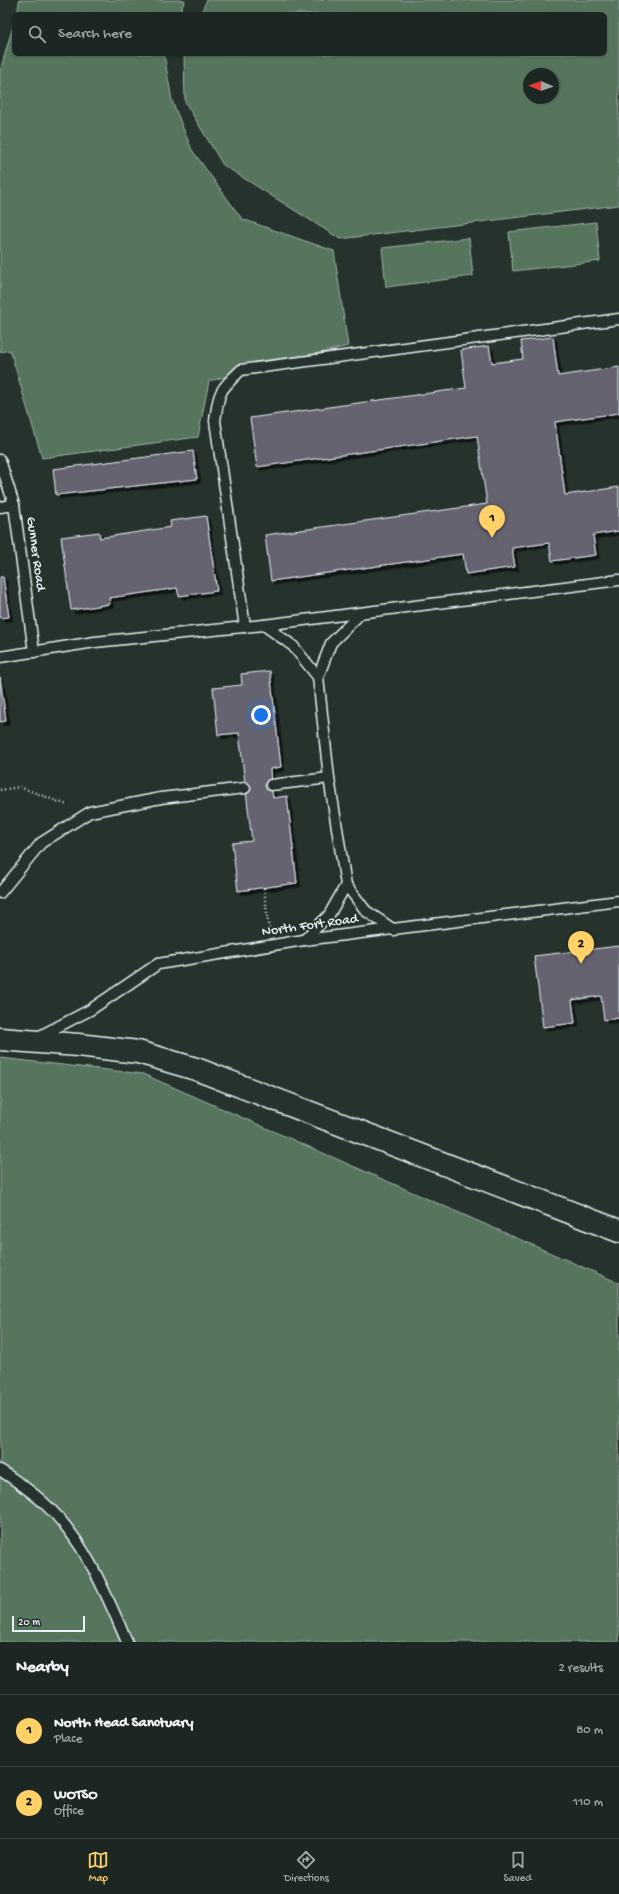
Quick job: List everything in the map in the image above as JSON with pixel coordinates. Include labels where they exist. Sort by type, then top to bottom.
[{"type":"street","points":[[0,1039],[78,1045],[138,1052],[196,1069],[619,1231]]},
{"type":"lane","points":[[245,627],[215,421],[218,396],[224,385],[240,370],[619,319]]},
{"type":"lane","name":"Gunner Road","points":[[0,460],[14,505],[34,652]]},
{"type":"lane","points":[[0,507],[14,505]]},
{"type":"lane","points":[[0,657],[95,642],[264,625],[619,580]]},
{"type":"lane","points":[[361,613],[331,644],[318,677],[328,778],[346,885],[366,911],[394,930]]},
{"type":"lane","points":[[264,625],[293,646],[318,677]]},
{"type":"lane","points":[[271,785],[328,778]]},
{"type":"lane","points":[[0,893],[41,843],[90,812],[161,798],[246,788]]},
{"type":"lane","points":[[304,940],[329,915],[346,885]]},
{"type":"lane","name":"North Fort Road","points":[[27,1042],[90,1010],[158,964],[304,940],[619,901]]},
{"type":"lane","points":[[0,1470],[44,1503],[81,1546],[108,1598],[127,1642]]},
{"type":"path","points":[[0,790],[20,787],[64,805],[90,812]]},
{"type":"path","points":[[264,888],[268,916]]},
{"type":"green space","points":[[19,0],[185,0],[180,12],[17,12]]},
{"type":"green space","points":[[207,0],[619,0],[619,205],[340,239],[223,165],[185,102],[184,56],[607,56],[607,12],[201,12]]},
{"type":"green space","points":[[12,30],[12,56],[164,56],[172,101],[192,150],[242,219],[334,251],[348,346],[209,381],[198,437],[42,458],[10,350],[0,352],[0,71]]},
{"type":"green space","points":[[596,222],[600,261],[513,271],[509,232]]},
{"type":"green space","points":[[469,238],[473,276],[386,287],[382,248]]},
{"type":"green space","points":[[0,1058],[143,1074],[619,1283],[619,1642],[0,1642]]},
{"type":"building","points":[[553,337],[558,376],[619,367],[619,413],[555,422],[565,495],[619,487],[619,531],[593,535],[596,555],[552,561],[549,543],[512,548],[515,567],[466,574],[463,554],[271,581],[265,535],[487,504],[477,436],[257,467],[250,418],[466,388],[461,350],[489,346],[492,363],[523,359],[521,341]]},
{"type":"building","points":[[193,451],[197,479],[56,495],[53,469]]},
{"type":"building","points":[[206,516],[217,591],[179,596],[177,588],[109,598],[110,604],[71,610],[61,537],[99,532],[100,538],[171,527],[170,521]]},
{"type":"building","points":[[0,577],[3,577],[9,617],[0,618]]},
{"type":"building","points":[[270,671],[281,767],[270,769],[271,785],[273,798],[287,796],[297,883],[238,891],[232,843],[252,841],[239,733],[218,735],[213,688],[242,685],[241,674]]},
{"type":"building","points":[[0,677],[6,721],[0,722]]},
{"type":"building","points":[[619,946],[619,1018],[604,1020],[601,996],[572,1000],[575,1023],[543,1027],[534,956]]},
{"type":"place","name":"North Head Sanctuary","points":[[492,538]]},
{"type":"place","name":"WOTSO","points":[[581,964]]}]
